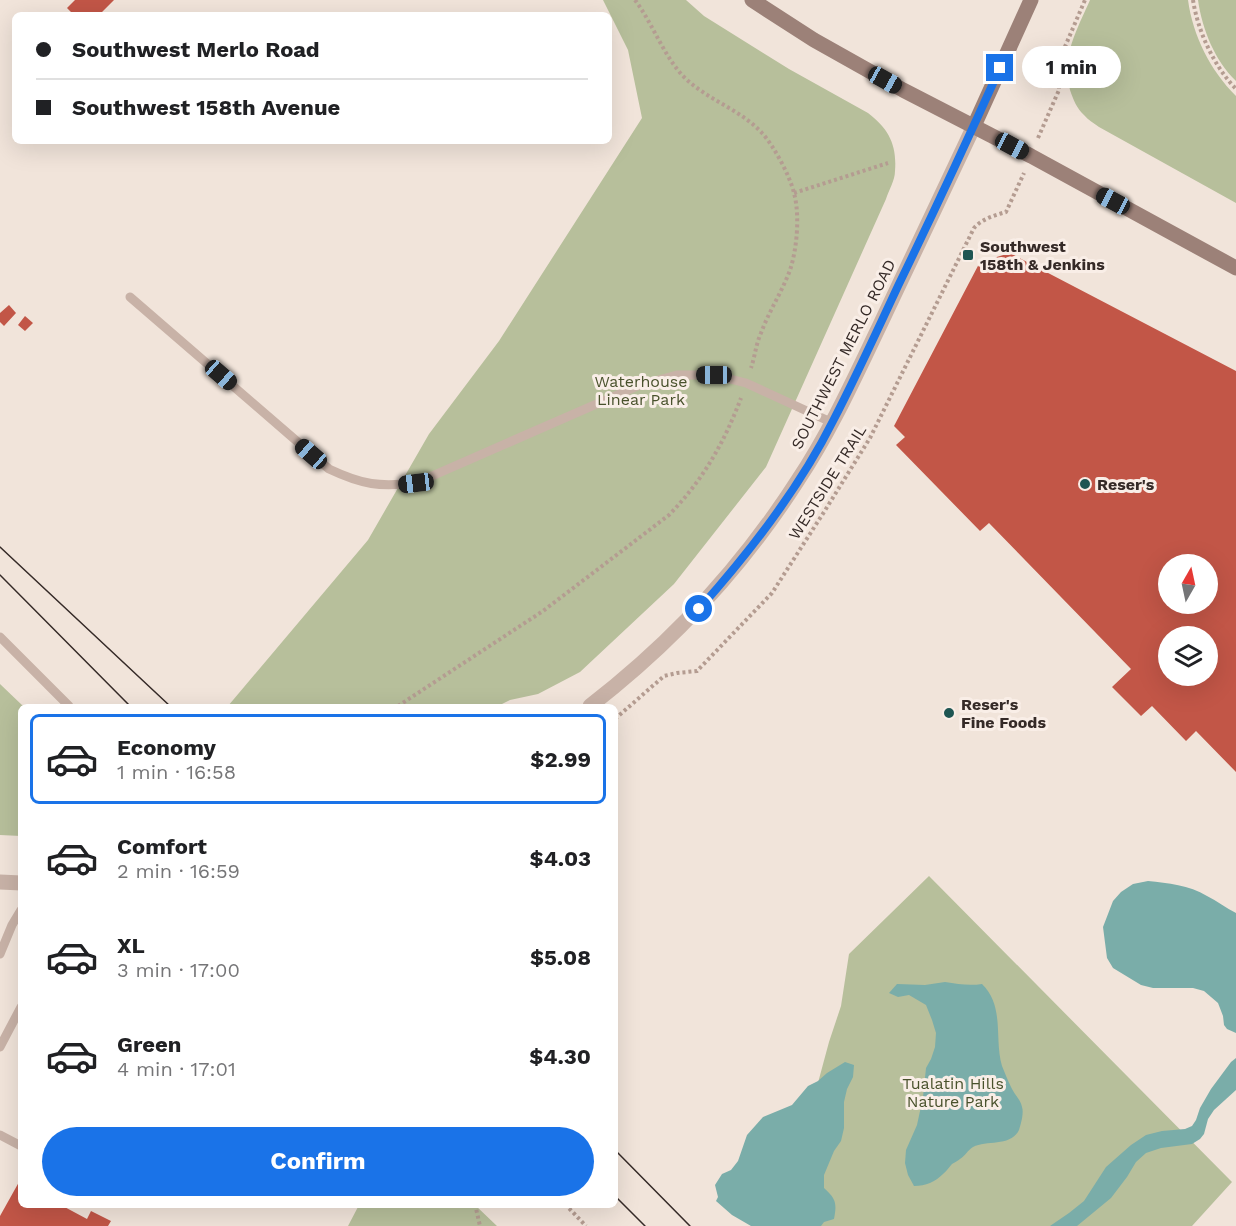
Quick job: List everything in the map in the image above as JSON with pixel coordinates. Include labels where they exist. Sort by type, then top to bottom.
[{"type":"main road","points":[[752,0],[814,40],[903,90],[1236,268]]},
{"type":"main road","points":[[974,126],[1030,0]]},
{"type":"street","name":"SOUTHWEST MERLO ROAD","points":[[593,704],[624,680],[686,622],[723,582],[764,530],[799,480],[833,423],[974,126]]},
{"type":"street","points":[[0,882],[18,883]]},
{"type":"lane","points":[[130,297],[329,470],[349,479],[373,485],[416,483],[640,385],[677,375],[714,375],[746,383],[833,423]]},
{"type":"lane","points":[[0,637],[67,704]]},
{"type":"lane","points":[[0,954],[18,915]]},
{"type":"lane","points":[[0,1047],[18,1013]]},
{"type":"lane","points":[[0,1135],[18,1144]]},
{"type":"path","points":[[1059,90],[1059,70],[1064,49],[1085,0]]},
{"type":"path","points":[[1193,0],[1195,14],[1215,62],[1236,89]]},
{"type":"path","points":[[794,193],[888,163]]},
{"type":"path","name":"WESTSIDE TRAIL","points":[[618,716],[664,676],[697,671],[772,593],[870,438],[974,228],[978,223],[1006,212]]},
{"type":"path","points":[[477,1208],[480,1226]]},
{"type":"path","points":[[569,1208],[586,1226]]},
{"type":"green space","name":"Waterhouse Linear Park","points":[[603,0],[686,0],[704,16],[789,69],[868,113],[881,125],[893,145],[895,171],[892,185],[766,467],[674,584],[580,672],[538,694],[502,704],[230,704],[368,540],[429,434],[499,341],[642,118],[628,50],[612,18],[612,12],[609,12]]},
{"type":"green space","points":[[1090,0],[1188,0],[1194,27],[1204,52],[1218,75],[1236,96],[1236,203],[1099,127],[1079,110],[1070,90],[1069,54]]},
{"type":"green space","points":[[1198,0],[1236,0],[1236,81],[1222,64],[1211,44]]},
{"type":"green space","points":[[0,684],[21,704],[18,704],[18,836],[0,835]]},
{"type":"green space","name":"Tualatin Hills Nature Park","points":[[929,876],[1232,1182],[1192,1226],[798,1226],[812,1105],[841,1006],[849,954]]},
{"type":"green space","points":[[357,1208],[478,1208],[497,1226],[348,1226]]},
{"type":"water","points":[[1148,881],[1193,889],[1236,913],[1236,1033],[1227,1029],[1218,1003],[1204,991],[1193,988],[1153,988],[1141,985],[1113,968],[1107,958],[1103,927],[1113,901],[1133,884]]},
{"type":"water","points":[[945,982],[982,984],[989,993],[996,1012],[1002,1066],[1023,1112],[1019,1130],[1010,1139],[973,1147],[937,1179],[914,1186],[905,1163],[906,1150],[917,1125],[926,1068],[935,1047],[936,1033],[926,1005],[909,995],[898,997],[889,993],[897,984],[925,985]]},
{"type":"water","points":[[1236,1058],[1236,1090],[1214,1110],[1200,1139],[1192,1144],[1161,1148],[1146,1153],[1136,1162],[1111,1198],[1077,1226],[1050,1226],[1084,1201],[1106,1167],[1131,1145],[1146,1135],[1192,1126],[1211,1089]]},
{"type":"water","points":[[845,1062],[854,1065],[853,1077],[844,1102],[844,1128],[841,1141],[824,1175],[824,1188],[835,1202],[834,1219],[824,1222],[821,1226],[751,1226],[732,1215],[716,1201],[718,1197],[715,1185],[722,1174],[731,1170],[738,1161],[747,1135],[763,1117],[792,1105],[808,1086]]},
{"type":"building","points":[[75,0],[114,0],[102,12],[71,12],[67,8]]},
{"type":"building","name":"Reser's","points":[[1010,253],[1236,371],[1236,772],[1196,731],[1186,741],[1152,706],[1141,716],[1112,687],[1131,669],[989,523],[980,531],[896,445],[905,437],[894,426],[980,262]]},
{"type":"building","points":[[9,305],[16,313],[4,326],[0,322],[0,313]]},
{"type":"building","points":[[25,316],[33,323],[25,331],[18,325]]},
{"type":"building","points":[[18,1184],[18,1208],[66,1208],[87,1219],[91,1211],[111,1221],[108,1226],[0,1226],[0,1216]]},
{"type":"tram line","points":[[0,547],[168,704]]},
{"type":"tram line","points":[[0,575],[128,704]]},
{"type":"tram line","points":[[618,1153],[690,1226]]},
{"type":"tram line","points":[[618,1199],[645,1226]]},
{"type":"place","name":"Southwest 158th & Jenkins","points":[[968,255]]},
{"type":"place","name":"Reser's","points":[[1085,484]]},
{"type":"place","name":"Reser's Fine Foods","points":[[949,713]]},
{"type":"route","points":[[699,609],[764,530],[799,480],[833,423],[1000,68]]}]
